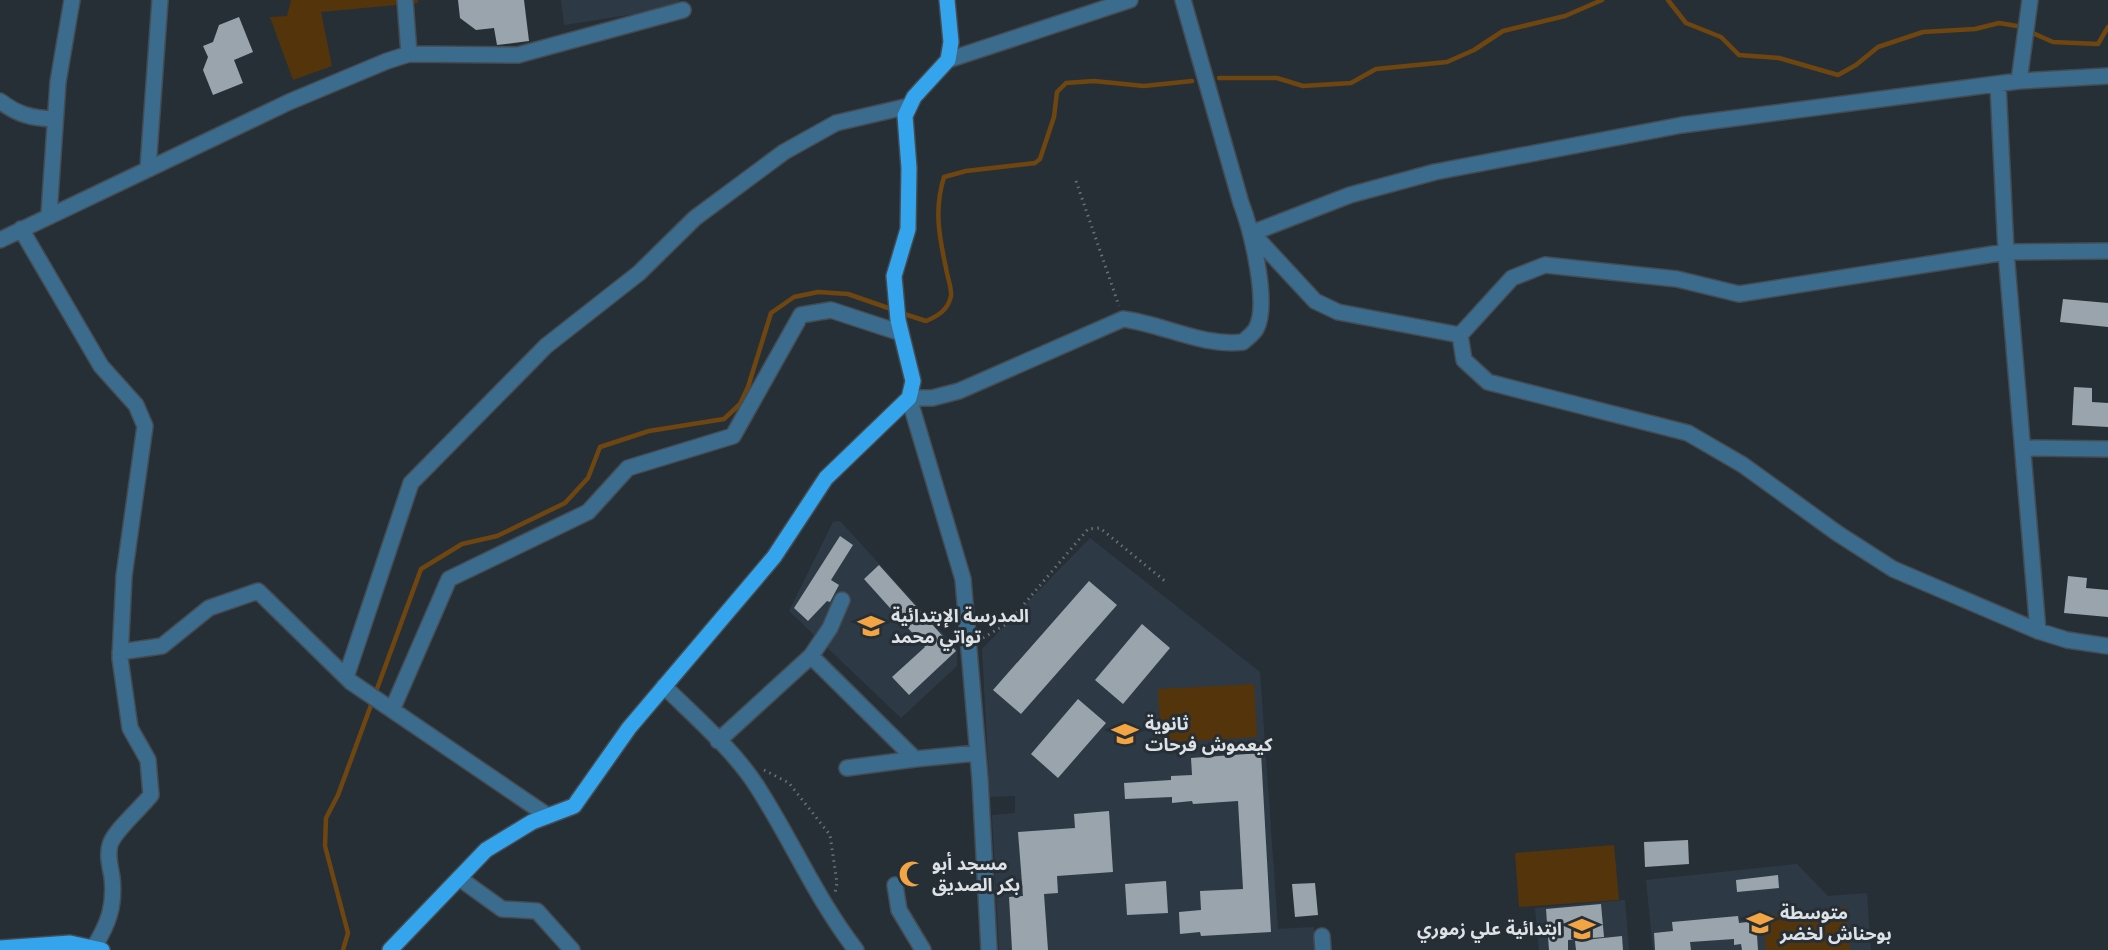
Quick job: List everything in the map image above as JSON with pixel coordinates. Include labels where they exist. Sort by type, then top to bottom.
[{"type":"main road","points":[[390,950],[486,850],[532,822],[574,806],[629,728],[774,557],[826,478],[909,398],[913,381],[899,318],[894,276],[908,229],[909,168],[905,116],[914,96],[948,60],[951,42],[947,0]]},
{"type":"main road","points":[[0,948],[70,943],[98,948]]},
{"type":"street","points":[[50,214],[54,119],[72,0]]},
{"type":"street","points":[[148,168],[160,0]]},
{"type":"street","points":[[405,0],[409,54]]},
{"type":"street","points":[[948,60],[1130,0]]},
{"type":"street","points":[[989,950],[977,753],[963,579],[909,398],[932,398],[959,391],[1123,319],[1146,322],[1223,345],[1243,342],[1256,328],[1261,307],[1252,234],[1183,0]]},
{"type":"street","points":[[2019,81],[2030,0]]},
{"type":"street","points":[[0,240],[50,214],[289,102],[409,54],[518,56],[683,10]]},
{"type":"street","points":[[1252,234],[1350,195],[1435,172],[1682,125],[2019,81],[2108,76]]},
{"type":"street","points":[[1998,84],[2006,252],[2038,631]]},
{"type":"street","points":[[0,101],[13,111],[28,117],[54,119]]},
{"type":"street","points":[[346,678],[411,483],[538,354],[639,273],[695,218],[784,152],[836,123],[909,106]]},
{"type":"street","points":[[21,229],[101,366],[136,405],[145,426],[124,576],[120,652],[125,705],[130,728],[148,760],[151,795],[137,814],[117,831],[110,844],[114,895],[110,920],[98,948]]},
{"type":"street","points":[[1252,234],[1315,301],[1338,312],[1460,335]]},
{"type":"street","points":[[1460,335],[1512,278],[1545,266],[1677,279],[1740,294],[2006,252],[2108,251]]},
{"type":"street","points":[[380,702],[449,579],[588,512],[628,468],[733,436],[801,315],[831,310],[899,318]]},
{"type":"street","points":[[1460,335],[1464,360],[1488,382],[1688,433],[1743,465],[1837,533],[1893,568],[2038,631],[2067,640],[2108,646]]},
{"type":"street","points":[[2023,448],[2108,450]]},
{"type":"street","points":[[120,652],[162,646],[209,608],[258,591],[346,678],[548,816]]},
{"type":"street","points":[[718,741],[811,656],[830,628],[842,600]]},
{"type":"street","points":[[811,656],[915,759]]},
{"type":"street","points":[[664,686],[718,741],[757,786],[824,902],[856,950]]},
{"type":"street","points":[[847,768],[977,753]]},
{"type":"street","points":[[459,878],[502,909],[537,911],[572,950]]},
{"type":"street","points":[[895,885],[899,910],[923,950]]},
{"type":"path","points":[[1076,181],[1123,319]]},
{"type":"path","points":[[969,647],[1008,623],[1088,529],[1100,528],[1166,582]]},
{"type":"path","points":[[742,768],[751,763],[789,783],[830,835],[837,883],[835,894],[824,902]]},
{"type":"shaded area","points":[[291,0],[418,0],[418,3],[321,12],[332,66],[293,80],[270,17],[287,16]]},
{"type":"shaded area","points":[[561,0],[679,0],[680,7],[564,25]]},
{"type":"shaded area","name":"المدرسة الإبتدائية تواتي محمد","points":[[840,521],[957,649],[957,666],[901,718],[789,611],[833,522]]},
{"type":"shaded area","name":"ثانوية كيعموش فرحات","points":[[1090,538],[1260,672],[1278,929],[1314,927],[1315,950],[999,950],[992,815],[1015,813],[1015,796],[990,797],[982,649]]},
{"type":"shaded area","points":[[1254,684],[1257,737],[1161,743],[1158,689]]},
{"type":"shaded area","points":[[1614,845],[1619,900],[1519,907],[1515,853]]},
{"type":"shaded area","name":"متوسطة بوحناش لخضر","points":[[1797,864],[1828,896],[1867,893],[1871,950],[1653,950],[1646,880]]},
{"type":"shaded area","name":"ابتدائية علي زموري","points":[[1625,900],[1629,950],[1539,950],[1535,908]]},
{"type":"shaded area","points":[[1846,907],[1850,950],[1766,950],[1763,916]]},
{"type":"building","points":[[458,0],[524,0],[529,41],[497,45],[494,28],[476,30],[460,18]]},
{"type":"building","points":[[239,17],[253,52],[234,60],[243,83],[213,95],[203,70],[208,57],[203,46],[213,42],[219,25]]},
{"type":"building","points":[[2063,299],[2108,303],[2108,327],[2060,322]]},
{"type":"building","points":[[2074,387],[2092,388],[2092,402],[2108,403],[2108,427],[2072,425]]},
{"type":"building","points":[[840,536],[853,545],[831,580],[839,585],[830,602],[827,601],[808,621],[794,608]]},
{"type":"building","points":[[879,565],[956,651],[909,695],[892,677],[925,647],[864,579]]},
{"type":"building","points":[[2068,576],[2087,578],[2086,588],[2108,590],[2108,617],[2064,613]]},
{"type":"building","points":[[1089,581],[1117,605],[1021,714],[993,690]]},
{"type":"building","points":[[1142,624],[1170,648],[1123,704],[1095,680]]},
{"type":"building","points":[[1078,699],[1106,723],[1058,778],[1031,754]]},
{"type":"building","points":[[1261,753],[1271,932],[1201,936],[1200,932],[1180,934],[1179,912],[1201,910],[1200,891],[1243,889],[1238,801],[1193,804],[1192,801],[1172,803],[1172,797],[1125,799],[1124,783],[1171,780],[1171,776],[1192,775],[1191,758]]},
{"type":"building","points":[[1109,811],[1113,872],[1057,876],[1058,893],[1044,894],[1048,950],[1012,950],[1009,897],[1023,896],[1018,832],[1075,828],[1074,814]]},
{"type":"building","points":[[1688,840],[1689,864],[1645,867],[1644,842]]},
{"type":"building","points":[[1778,875],[1779,888],[1737,892],[1736,880]]},
{"type":"building","points":[[1166,881],[1168,913],[1127,915],[1125,884]]},
{"type":"building","points":[[1315,883],[1318,915],[1295,917],[1292,884]]},
{"type":"building","points":[[1601,904],[1604,937],[1568,940],[1568,950],[1549,950],[1546,909]]},
{"type":"building","points":[[1738,916],[1739,923],[1756,921],[1758,950],[1742,950],[1741,944],[1734,945],[1734,939],[1690,942],[1691,950],[1655,950],[1654,933],[1673,931],[1672,922]]},
{"type":"building","points":[[1622,936],[1623,950],[1576,950],[1575,941]]},
{"type":"waterway","points":[[1219,78],[1277,78],[1303,86],[1351,83],[1376,69],[1447,62],[1474,50],[1503,31],[1565,16],[1602,0]]},
{"type":"waterway","points":[[1668,0],[1686,23],[1721,37],[1739,55],[1779,58],[1838,75],[1856,65],[1878,47],[1923,32],[1975,29],[1999,23],[2017,26],[2053,42],[2098,44],[2108,27]]},
{"type":"waterway","points":[[901,313],[926,321],[942,312],[950,301],[951,289],[941,245],[938,211],[944,177],[966,171],[1035,163],[1040,159],[1054,117],[1057,92],[1066,83],[1094,81],[1144,86],[1192,81]]},
{"type":"waterway","points":[[343,950],[348,933],[325,846],[326,818],[338,795],[421,569],[462,544],[497,536],[565,503],[588,478],[600,447],[649,431],[724,419],[740,404],[748,387],[771,313],[794,297],[818,292],[848,294],[894,310]]},
{"type":"place","name":"المدرسة الإبتدائية تواتي محمد","points":[[871,626]]},
{"type":"place","name":"ثانوية كيعموش فرحات","points":[[1125,734]]},
{"type":"place","name":"مسجد أبو بكر الصديق","points":[[912,874]]},
{"type":"place","name":"متوسطة بوحناش لخضر","points":[[1760,923]]},
{"type":"place","name":"ابتدائية علي زموري","points":[[1582,929]]}]
